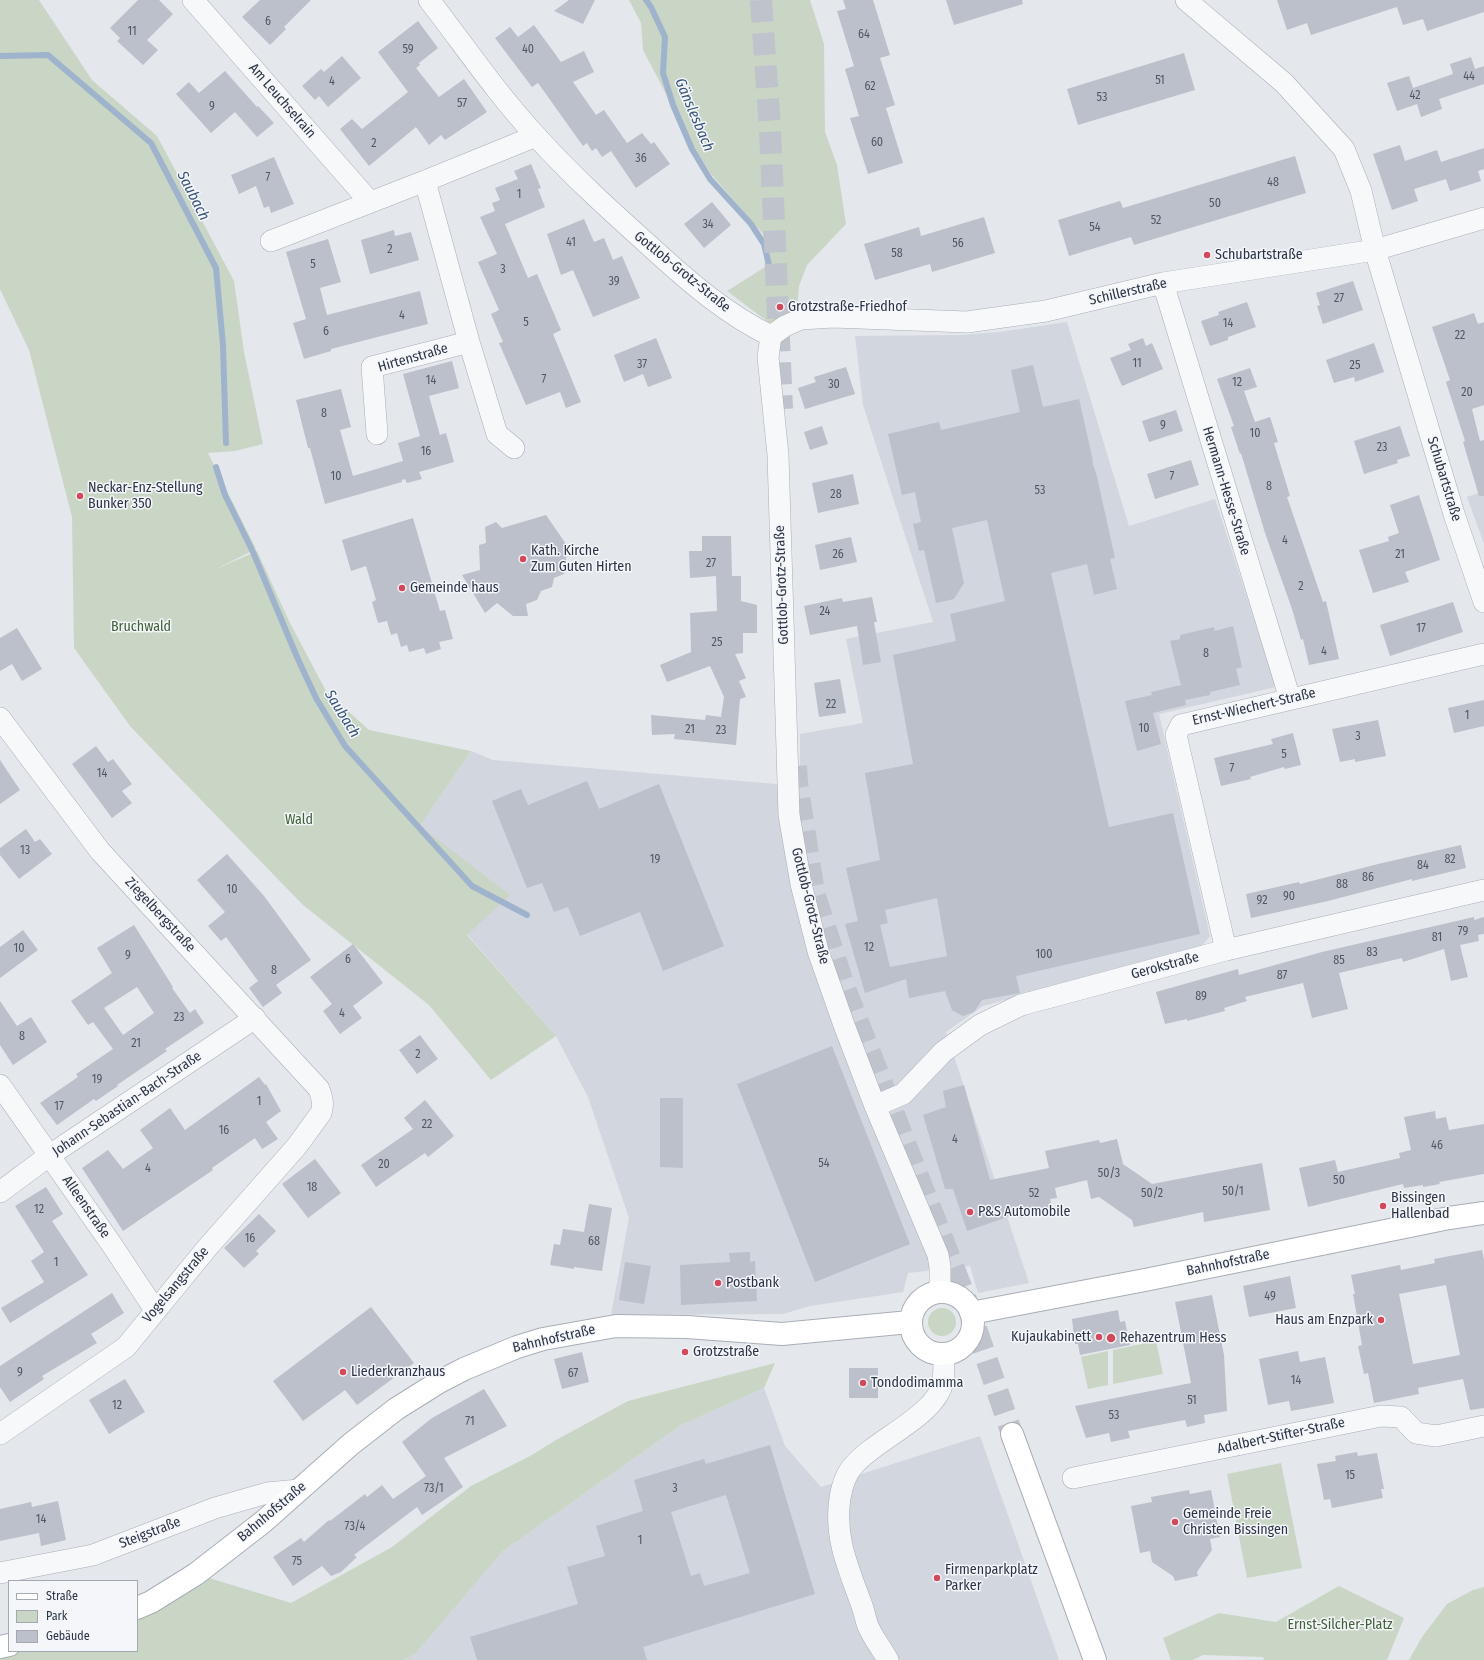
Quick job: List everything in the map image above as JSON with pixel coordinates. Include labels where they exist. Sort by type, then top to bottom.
[{"type":"street","name":"Am Leuchselrain","points":[[194,0],[370,202]]},
{"type":"street","name":"Gottlob-Grotz-Straße","points":[[429,0],[536,136],[595,197],[677,271],[741,320],[771,336],[768,357],[778,455],[789,815],[801,884],[818,950],[876,1106],[938,1255],[940,1267],[940,1291]]},
{"type":"street","name":"Schubartstraße","points":[[1186,0],[1284,83],[1344,149],[1361,192],[1375,250],[1454,514],[1484,602]]},
{"type":"street","points":[[271,241],[536,136]]},
{"type":"street","points":[[425,181],[469,342],[497,434],[514,448]]},
{"type":"street","name":"Schillerstraße","points":[[771,336],[785,326],[801,319],[833,317],[967,322],[1046,311],[1163,283],[1375,250],[1484,218]]},
{"type":"street","name":"Hermann-Hesse-Straße","points":[[1163,283],[1290,699]]},
{"type":"street","name":"Hirtenstraße","points":[[377,434],[372,367],[469,342]]},
{"type":"street","name":"Ernst-Wiechert-Straße","points":[[1226,950],[1176,735],[1181,725],[1484,654]]},
{"type":"street","name":"Ziegelbergstraße","points":[[0,718],[100,851],[319,1089],[323,1099],[323,1107]]},
{"type":"street","name":"Gerokstraße","points":[[876,1106],[903,1094],[943,1052],[980,1025],[1021,1005],[1226,950],[1484,890]]},
{"type":"street","name":"Johann-Sebastian-Bach-Straße","points":[[0,1192],[50,1155],[255,1018]]},
{"type":"street","name":"Alleenstraße","points":[[0,1085],[50,1155],[155,1310]]},
{"type":"street","name":"Vogelsangstraße","points":[[0,1434],[126,1347],[207,1248],[297,1146],[321,1113],[323,1107]]},
{"type":"street","name":"Bahnhofstraße","points":[[972,1313],[1145,1280],[1449,1218],[1484,1213]]},
{"type":"street","points":[[940,1291],[950,1292],[960,1297],[967,1304],[972,1313],[972,1332],[968,1340],[961,1347],[944,1354],[934,1353],[925,1349],[918,1343],[913,1335],[910,1322],[912,1313],[919,1301],[931,1293],[940,1291]]},
{"type":"street","name":"Bahnhofstraße","points":[[138,1608],[151,1602],[196,1574],[263,1522],[351,1444],[385,1418],[439,1382],[491,1356],[543,1339],[616,1326],[686,1327],[782,1334],[910,1322]]},
{"type":"street","points":[[888,1660],[868,1626],[862,1604],[846,1564],[839,1533],[838,1508],[841,1490],[852,1466],[862,1456],[927,1409],[937,1395],[942,1383],[944,1354]]},
{"type":"street","name":"Adalbert-Stifter-Straße","points":[[1073,1478],[1381,1416],[1401,1417],[1416,1433],[1436,1436],[1484,1426]]},
{"type":"street","points":[[1012,1434],[1095,1660]]},
{"type":"street","name":"Steigstraße","points":[[0,1573],[93,1555],[215,1508],[267,1493],[299,1490]]},
{"type":"shaded area","points":[[1067,322],[1129,526],[1215,499],[1276,687],[1159,714],[1210,936],[1201,947],[983,1006],[946,1032],[1029,1283],[978,1293],[970,1266],[908,1273],[903,1292],[810,1306],[783,1314],[611,1315],[629,1218],[588,1097],[556,1036],[467,934],[420,826],[471,751],[493,760],[800,786],[800,734],[863,723],[846,639],[933,622],[863,405],[855,336],[961,335],[999,332]]},
{"type":"shaded area","points":[[1484,491],[1484,544],[1467,497]]},
{"type":"shaded area","points":[[764,1388],[785,1446],[821,1487],[980,1436],[1059,1660],[405,1660],[416,1653],[503,1551],[681,1425]]},
{"type":"green space","points":[[0,0],[39,0],[92,80],[157,136],[234,281],[244,352],[263,444],[235,451],[208,453],[256,549],[214,570],[257,551],[290,623],[326,691],[369,730],[471,751],[420,826],[510,895],[467,935],[556,1036],[491,1080],[429,1005],[303,905],[174,772],[130,726],[74,648],[72,517],[29,350],[0,289]]},
{"type":"green space","points":[[629,0],[810,0],[824,44],[825,132],[837,165],[846,224],[807,265],[799,286],[797,308],[772,325],[727,291],[765,267],[763,234],[711,174],[694,147],[643,50],[641,23]]},
{"type":"green space","points":[[942,1308],[952,1312],[956,1322],[952,1332],[942,1336],[932,1332],[928,1322],[932,1312]]},
{"type":"green space","points":[[1156,1341],[1163,1374],[1113,1384],[1113,1350]]},
{"type":"green space","points":[[1108,1351],[1108,1385],[1088,1389],[1081,1357]]},
{"type":"green space","points":[[775,1363],[764,1388],[681,1425],[503,1551],[416,1653],[405,1660],[0,1660],[0,1647],[8,1651],[8,1652],[138,1652],[138,1607],[196,1574],[291,1603],[392,1547],[471,1486],[532,1455],[556,1440],[628,1401]]},
{"type":"green space","points":[[1281,1463],[1302,1568],[1247,1578],[1227,1474]]},
{"type":"green space","name":"Ernst-Silcher-Platz","points":[[1339,1586],[1404,1618],[1387,1660],[1264,1660],[1263,1657],[1203,1655],[1193,1660],[1171,1660],[1163,1638],[1219,1613],[1276,1622]]},
{"type":"green space","points":[[1484,1587],[1484,1660],[1409,1660],[1422,1637],[1447,1604],[1473,1590]]},
{"type":"building","points":[[138,0],[159,0],[173,14],[147,40],[158,50],[143,65],[117,41],[120,38],[110,28]]},
{"type":"building","points":[[260,0],[311,0],[284,27],[286,29],[270,45],[242,17]]},
{"type":"building","points":[[569,0],[595,0],[583,24],[554,11]]},
{"type":"building","points":[[843,0],[873,0],[890,55],[880,58],[895,105],[886,108],[903,163],[868,174],[850,118],[859,116],[845,69],[854,66],[837,11],[846,9]]},
{"type":"building","points":[[946,0],[1022,0],[1023,4],[954,25]]},
{"type":"building","points":[[1277,0],[1484,0],[1484,12],[1427,31],[1423,19],[1403,25],[1397,7],[1311,35],[1307,23],[1287,30]]},
{"type":"building","points":[[418,21],[438,48],[419,63],[420,65],[416,68],[439,97],[464,79],[487,112],[445,140],[441,135],[429,145],[416,127],[369,166],[340,129],[352,119],[362,129],[408,92],[378,52]]},
{"type":"building","points":[[534,25],[561,62],[584,51],[594,72],[573,82],[596,115],[604,110],[627,143],[642,133],[651,144],[654,142],[670,164],[636,188],[611,151],[602,157],[596,148],[592,151],[587,143],[583,146],[538,83],[532,87],[495,38],[510,27],[518,37]]},
{"type":"building","points":[[1184,53],[1195,90],[1078,125],[1067,89]]},
{"type":"building","points":[[342,56],[361,78],[328,107],[319,96],[315,100],[302,86],[321,69],[324,72]]},
{"type":"building","points":[[1471,57],[1475,69],[1484,66],[1484,84],[1439,99],[1442,109],[1421,117],[1417,104],[1397,111],[1387,83],[1409,76],[1413,88],[1453,74],[1450,64]]},
{"type":"building","points":[[225,71],[257,107],[258,106],[274,123],[257,137],[235,112],[211,133],[176,94],[189,82],[199,93]]},
{"type":"building","points":[[1400,145],[1405,161],[1437,150],[1441,162],[1484,148],[1484,169],[1478,171],[1481,181],[1450,191],[1446,179],[1414,189],[1418,201],[1392,210],[1373,154]]},
{"type":"building","points":[[1295,156],[1306,193],[1134,245],[1131,237],[1069,256],[1058,220],[1120,201],[1123,208]]},
{"type":"building","points":[[274,157],[294,204],[271,213],[269,206],[264,208],[256,186],[239,194],[231,175]]},
{"type":"building","points":[[531,164],[541,188],[538,189],[545,207],[505,224],[528,278],[537,274],[561,330],[553,334],[581,402],[566,408],[560,392],[526,405],[499,343],[503,342],[491,314],[499,310],[478,262],[497,254],[480,217],[495,211],[492,203],[500,200],[495,188],[518,179],[514,171]]},
{"type":"building","points":[[712,202],[731,225],[704,248],[684,224]]},
{"type":"building","points":[[984,217],[995,253],[932,272],[930,264],[875,280],[864,244],[919,227],[921,236]]},
{"type":"building","points":[[584,219],[594,242],[604,238],[613,260],[622,256],[640,298],[593,317],[573,270],[561,275],[547,234]]},
{"type":"building","points":[[394,230],[395,236],[411,232],[419,260],[370,274],[361,240]]},
{"type":"building","points":[[328,239],[341,282],[320,288],[327,315],[420,291],[428,324],[331,349],[331,351],[304,359],[293,323],[306,319],[286,252]]},
{"type":"building","points":[[1353,281],[1363,310],[1323,324],[1317,306],[1320,305],[1316,293]]},
{"type":"building","points":[[1247,302],[1256,327],[1228,337],[1228,340],[1210,346],[1201,321],[1219,315],[1218,312]]},
{"type":"building","points":[[1474,313],[1478,324],[1484,322],[1484,405],[1472,409],[1480,441],[1484,440],[1484,496],[1479,496],[1463,442],[1465,441],[1446,382],[1450,380],[1432,327]]},
{"type":"building","points":[[656,338],[672,378],[648,387],[643,374],[624,382],[614,355]]},
{"type":"building","points":[[1143,338],[1146,346],[1152,343],[1163,369],[1122,386],[1110,358],[1131,350],[1128,344]]},
{"type":"building","points":[[1374,343],[1384,372],[1355,382],[1354,377],[1334,383],[1326,360]]},
{"type":"building","points":[[452,361],[459,388],[429,396],[440,435],[446,433],[454,462],[419,472],[422,479],[407,483],[405,479],[402,480],[402,482],[325,504],[310,448],[308,448],[296,400],[341,389],[351,427],[340,430],[353,476],[403,461],[398,443],[420,436],[403,374]]},
{"type":"building","points":[[1033,365],[1043,407],[1079,399],[1115,558],[1110,559],[1117,589],[1094,595],[1087,564],[1051,573],[1109,827],[1173,813],[1200,934],[1016,976],[1020,993],[982,1000],[974,1012],[963,1016],[952,1010],[945,991],[909,998],[906,979],[865,993],[845,924],[858,921],[846,868],[880,860],[865,773],[913,764],[893,655],[956,641],[950,614],[1005,601],[987,520],[952,528],[964,583],[954,599],[936,603],[924,550],[919,551],[913,524],[921,522],[915,492],[902,495],[888,434],[939,422],[941,430],[1020,412],[1011,370]],"holes":[[[937,898],[947,956],[890,967],[880,925],[888,923],[885,910]]]},
{"type":"building","points":[[846,367],[855,394],[805,409],[798,388],[816,382],[814,377]]},
{"type":"building","points":[[1250,368],[1257,387],[1244,391],[1255,422],[1270,417],[1278,442],[1274,443],[1290,496],[1287,497],[1323,602],[1326,601],[1339,659],[1309,665],[1303,639],[1301,640],[1292,609],[1265,533],[1241,453],[1240,454],[1231,427],[1234,426],[1217,379]]},
{"type":"building","points":[[1176,410],[1183,431],[1149,442],[1142,421]]},
{"type":"building","points":[[822,426],[828,444],[810,450],[804,432]]},
{"type":"building","points":[[1400,426],[1410,456],[1397,460],[1398,463],[1364,474],[1354,441]]},
{"type":"building","points":[[1191,460],[1199,485],[1155,499],[1147,474]]},
{"type":"building","points":[[853,474],[859,504],[818,513],[812,483]]},
{"type":"building","points":[[1419,495],[1440,560],[1405,572],[1409,582],[1373,593],[1359,550],[1389,541],[1388,537],[1399,533],[1390,505]]},
{"type":"building","name":"Kath. Kirche Zum Guten Hirten","points":[[546,515],[568,547],[564,574],[554,578],[552,587],[541,591],[537,600],[526,604],[528,616],[513,616],[497,603],[485,613],[462,575],[480,570],[479,545],[486,543],[485,527],[496,522],[502,528]]},
{"type":"building","name":"Gemeinde haus","points":[[413,518],[440,611],[445,610],[453,639],[439,642],[441,649],[426,654],[424,648],[409,652],[407,645],[401,647],[397,633],[391,635],[387,621],[378,623],[372,602],[376,600],[366,566],[351,571],[342,540]]},
{"type":"building","points":[[702,536],[731,536],[732,576],[741,576],[741,601],[757,605],[757,633],[743,633],[743,653],[735,654],[746,678],[739,681],[746,697],[740,699],[736,745],[674,739],[675,734],[652,735],[651,715],[705,720],[706,715],[721,717],[724,697],[710,666],[667,682],[660,665],[691,652],[690,613],[717,611],[716,576],[690,578],[689,551],[702,551]]},
{"type":"building","points":[[851,537],[857,562],[820,570],[815,545]]},
{"type":"building","points":[[872,597],[877,622],[874,622],[881,662],[863,665],[857,626],[810,635],[804,606],[842,598],[843,602]]},
{"type":"building","points":[[1453,602],[1463,632],[1390,656],[1380,625]]},
{"type":"building","points":[[1233,626],[1242,667],[1236,669],[1240,685],[1210,692],[1210,695],[1185,700],[1186,705],[1153,713],[1161,744],[1137,751],[1125,701],[1152,695],[1151,692],[1181,685],[1170,641],[1180,639],[1180,635],[1214,627],[1215,631]]},
{"type":"building","points":[[17,628],[42,669],[22,681],[12,664],[0,671],[0,638]]},
{"type":"building","points":[[840,679],[846,713],[819,717],[814,683]]},
{"type":"building","points":[[1484,700],[1484,726],[1454,733],[1448,708]]},
{"type":"building","points":[[1378,720],[1386,756],[1355,762],[1355,759],[1340,762],[1332,729]]},
{"type":"building","points":[[1293,733],[1301,765],[1285,769],[1284,767],[1250,777],[1251,779],[1221,786],[1214,758],[1273,744],[1271,739]]},
{"type":"building","points":[[96,746],[108,762],[113,759],[132,784],[122,791],[132,803],[112,818],[72,764]]},
{"type":"building","points":[[0,760],[20,790],[0,804]]},
{"type":"building","points":[[587,781],[599,809],[659,784],[724,946],[663,971],[640,912],[580,936],[568,907],[554,912],[542,883],[527,888],[492,801],[521,789],[528,805]]},
{"type":"building","points":[[26,829],[35,842],[40,839],[52,854],[19,879],[0,855],[0,848]]},
{"type":"building","points":[[1461,845],[1466,868],[1412,881],[1412,879],[1328,901],[1251,918],[1246,894],[1299,882],[1300,884]]},
{"type":"building","points":[[227,854],[264,896],[311,960],[276,985],[282,993],[263,1007],[249,988],[258,981],[226,937],[221,941],[208,926],[225,912],[197,880]]},
{"type":"building","points":[[1474,917],[1474,920],[1484,917],[1484,934],[1478,935],[1479,941],[1460,945],[1468,977],[1451,981],[1444,949],[1403,962],[1402,958],[1339,973],[1348,1009],[1312,1018],[1303,983],[1245,997],[1247,1001],[1224,1008],[1225,1011],[1187,1021],[1187,1019],[1165,1024],[1156,992],[1238,969],[1239,975],[1322,952]]},
{"type":"building","points":[[134,925],[173,987],[172,988],[190,1013],[195,1009],[204,1023],[165,1049],[167,1051],[117,1085],[118,1086],[96,1101],[94,1099],[57,1125],[40,1103],[78,1077],[76,1074],[113,1049],[93,1022],[88,1025],[71,1001],[112,973],[97,948]],"holes":[[[137,987],[154,1013],[123,1035],[104,1008]]]},
{"type":"building","points":[[23,930],[38,950],[0,978],[0,947]]},
{"type":"building","points":[[353,944],[383,983],[353,1006],[362,1018],[340,1034],[323,1011],[332,1004],[310,977]]},
{"type":"building","points":[[0,1001],[17,1026],[31,1017],[47,1042],[13,1065],[0,1045]]},
{"type":"building","points":[[420,1035],[438,1059],[417,1074],[399,1050]]},
{"type":"building","points":[[832,1046],[910,1244],[815,1282],[737,1084]]},
{"type":"building","points":[[259,1077],[265,1085],[266,1084],[281,1111],[266,1122],[278,1139],[262,1149],[255,1138],[212,1168],[213,1170],[123,1231],[82,1168],[108,1150],[123,1169],[153,1148],[140,1130],[170,1108],[185,1130]]},
{"type":"building","points":[[964,1085],[990,1180],[1049,1168],[1045,1151],[1099,1140],[1100,1143],[1117,1139],[1123,1164],[1152,1184],[1262,1163],[1270,1210],[1204,1222],[1203,1212],[1134,1227],[1132,1220],[1099,1197],[1091,1199],[1087,1180],[1055,1188],[1057,1198],[1050,1199],[1053,1211],[1020,1218],[1019,1213],[967,1231],[953,1189],[945,1189],[923,1115],[946,1107],[943,1091]]},
{"type":"building","points":[[660,1098],[683,1098],[683,1168],[660,1167]]},
{"type":"building","points":[[425,1100],[454,1136],[428,1157],[425,1153],[376,1187],[361,1165],[413,1129],[404,1118]]},
{"type":"building","points":[[1435,1111],[1436,1119],[1446,1117],[1449,1130],[1484,1124],[1484,1174],[1439,1182],[1440,1184],[1423,1187],[1423,1185],[1404,1188],[1403,1184],[1308,1207],[1299,1168],[1335,1160],[1338,1172],[1400,1158],[1399,1153],[1411,1150],[1404,1117]]},
{"type":"building","points":[[315,1159],[341,1193],[308,1218],[282,1184]]},
{"type":"building","points":[[46,1187],[63,1214],[52,1221],[88,1275],[10,1323],[1,1308],[44,1282],[31,1261],[44,1252],[15,1206]]},
{"type":"building","points":[[589,1204],[612,1208],[602,1271],[574,1267],[574,1269],[550,1265],[554,1244],[560,1245],[563,1229],[584,1232]]},
{"type":"building","points":[[259,1214],[276,1231],[256,1251],[259,1254],[244,1268],[224,1248]]},
{"type":"building","name":"Haus am Enzpark","points":[[1482,1250],[1484,1260],[1484,1408],[1470,1410],[1463,1379],[1418,1388],[1419,1394],[1374,1403],[1368,1373],[1364,1374],[1358,1346],[1362,1345],[1351,1275],[1400,1265],[1401,1270],[1435,1263],[1434,1259]],"holes":[[[1446,1285],[1460,1355],[1413,1364],[1399,1294]]]},
{"type":"building","name":"Postbank","points":[[750,1252],[750,1262],[755,1261],[757,1301],[681,1305],[680,1265],[730,1262],[729,1253]]},
{"type":"building","points":[[625,1262],[651,1266],[644,1304],[619,1300]]},
{"type":"building","points":[[1290,1276],[1296,1308],[1249,1317],[1243,1286]]},
{"type":"building","points":[[112,1293],[124,1313],[91,1334],[97,1343],[42,1376],[44,1379],[10,1402],[0,1387],[0,1366]]},
{"type":"building","points":[[1212,1295],[1224,1355],[1227,1411],[1204,1415],[1205,1423],[1187,1427],[1185,1420],[1128,1431],[1130,1438],[1111,1442],[1109,1433],[1086,1438],[1075,1406],[1191,1383],[1175,1302]]},
{"type":"building","name":"Liederkranzhaus","points":[[371,1307],[414,1363],[357,1405],[345,1390],[303,1421],[273,1381]]},
{"type":"building","points":[[1118,1310],[1120,1322],[1125,1321],[1130,1345],[1080,1355],[1078,1344],[1075,1344],[1072,1319]]},
{"type":"building","points":[[1298,1351],[1300,1362],[1325,1357],[1334,1403],[1291,1411],[1289,1401],[1268,1405],[1259,1359]]},
{"type":"building","points":[[582,1352],[589,1382],[562,1389],[554,1359]]},
{"type":"building","name":"Tondodimamma","points":[[849,1368],[878,1368],[878,1398],[849,1398]]},
{"type":"building","points":[[125,1379],[145,1412],[109,1434],[89,1400]]},
{"type":"building","points":[[484,1389],[507,1426],[444,1458],[463,1487],[422,1515],[417,1507],[354,1555],[357,1557],[341,1572],[331,1576],[322,1566],[293,1586],[273,1557],[301,1538],[304,1542],[329,1520],[330,1521],[365,1494],[367,1497],[382,1485],[393,1499],[426,1476],[402,1442],[432,1418]]},
{"type":"building","points":[[770,1445],[815,1594],[643,1647],[647,1660],[477,1660],[470,1637],[578,1604],[567,1567],[605,1556],[596,1526],[643,1511],[634,1480],[704,1459],[706,1464]],"holes":[[[726,1495],[750,1573],[704,1586],[700,1573],[691,1576],[671,1512]]]},
{"type":"building","points":[[1357,1452],[1358,1456],[1377,1453],[1384,1489],[1381,1489],[1383,1498],[1332,1508],[1330,1499],[1324,1500],[1317,1464],[1336,1461],[1335,1456]]},
{"type":"building","name":"Gemeinde Freie Christen Bissingen","points":[[1189,1490],[1190,1494],[1211,1490],[1220,1537],[1210,1539],[1212,1550],[1197,1572],[1198,1576],[1175,1581],[1173,1576],[1152,1562],[1150,1551],[1140,1553],[1131,1506],[1152,1502],[1151,1497]]},
{"type":"building","points":[[58,1501],[66,1540],[41,1546],[39,1533],[0,1541],[0,1509],[31,1502],[32,1507]]},
{"type":"waterway","name":"Gänslesbach","points":[[646,0],[651,7],[665,37],[663,73],[673,105],[692,149],[710,179],[751,224],[764,244],[770,269]]},
{"type":"waterway","name":"Saubach","points":[[0,56],[48,55],[151,143],[216,268],[223,345],[226,443]]},
{"type":"waterway","name":"Saubach","points":[[216,467],[225,495],[253,552],[297,657],[316,698],[345,746],[472,886],[527,915]]},
{"type":"tunnel","points":[[761,0],[770,129],[782,409]]},
{"type":"tunnel","points":[[796,766],[797,783],[814,893],[844,986],[967,1302],[1012,1434]]},
{"type":"place","name":"Schubartstraße","points":[[1207,255]]},
{"type":"place","name":"Grotzstraße-Friedhof","points":[[780,307]]},
{"type":"place","name":"Neckar-Enz-Stellung Bunker 350","points":[[80,496]]},
{"type":"place","name":"Kath. Kirche Zum Guten Hirten","points":[[523,559]]},
{"type":"place","name":"Gemeinde haus","points":[[402,588]]},
{"type":"place","name":"Bissingen Hallenbad","points":[[1383,1206]]},
{"type":"place","name":"P&S Automobile","points":[[970,1212]]},
{"type":"place","name":"Postbank","points":[[718,1283]]},
{"type":"place","name":"Haus am Enzpark","points":[[1381,1320]]},
{"type":"place","name":"Kujaukabinett","points":[[1099,1337]]},
{"type":"place","name":"Rehazentrum Hess","points":[[1111,1338]]},
{"type":"place","name":"Grotzstraße","points":[[685,1352]]},
{"type":"place","name":"Liederkranzhaus","points":[[343,1372]]},
{"type":"place","name":"Tondodimamma","points":[[863,1383]]},
{"type":"place","name":"Gemeinde Freie Christen Bissingen","points":[[1175,1522]]},
{"type":"place","name":"Firmenparkplatz Parker","points":[[937,1578]]},
{"type":"park label","name":"Bruchwald","points":[[141,627]]},
{"type":"park label","name":"Wald","points":[[299,820]]}]
